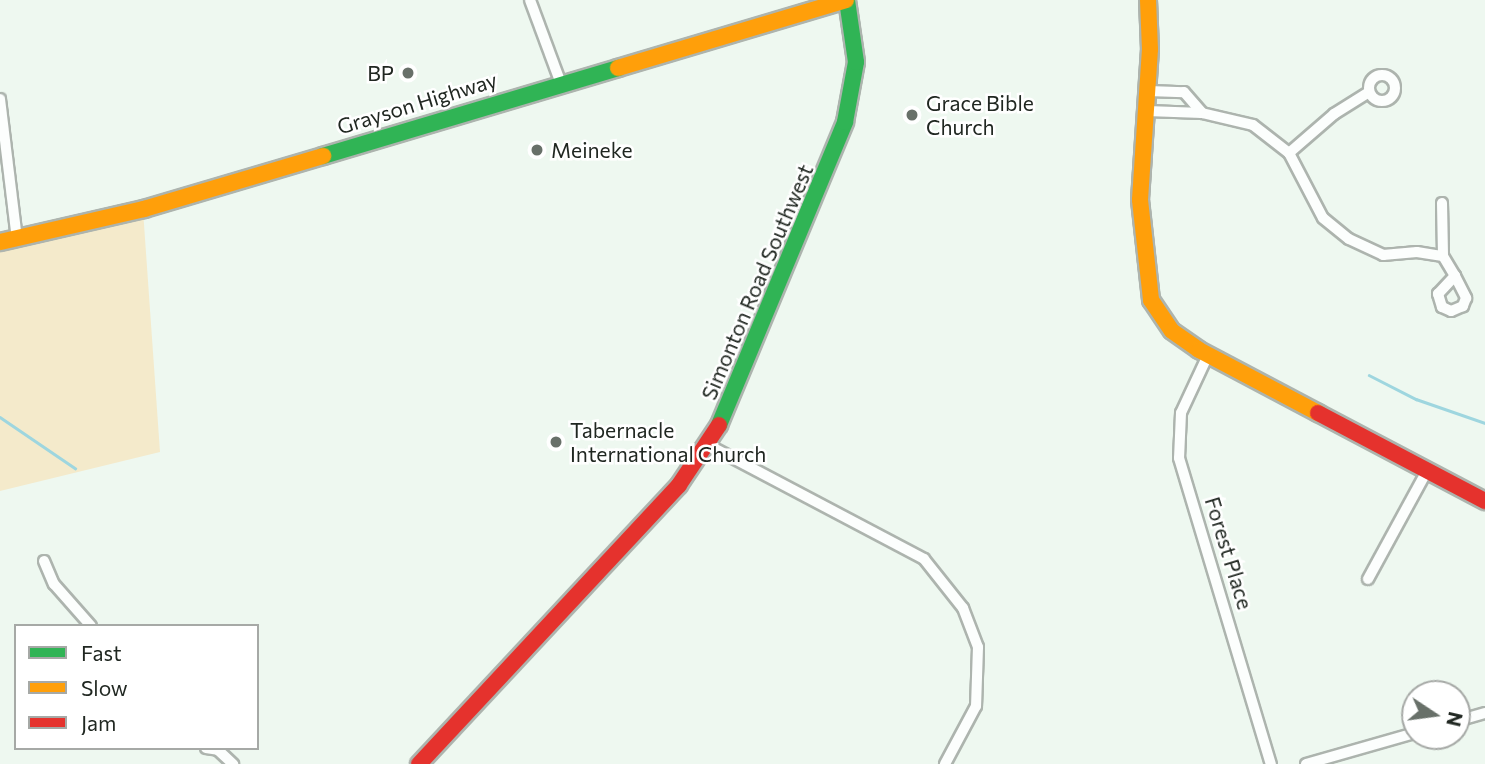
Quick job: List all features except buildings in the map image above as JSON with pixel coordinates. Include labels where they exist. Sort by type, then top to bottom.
[{"type":"street","points":[[530,0],[560,81]]},
{"type":"street","name":"Grayson Highway","points":[[0,242],[144,209],[560,81],[847,0]]},
{"type":"street","name":"Simonton Road Southwest","points":[[419,764],[650,516],[708,445],[746,371],[845,122],[856,62],[847,0]]},
{"type":"street","points":[[1148,0],[1148,90],[1140,200],[1152,300],[1172,331],[1208,355],[1485,501]]},
{"type":"street","points":[[1148,90],[1184,92],[1202,113]]},
{"type":"street","points":[[1289,153],[1334,114],[1369,92]]},
{"type":"street","points":[[0,99],[17,239]]},
{"type":"street","points":[[1147,111],[1202,113],[1253,125],[1289,153],[1323,218],[1349,239],[1383,255],[1443,256]]},
{"type":"street","points":[[1442,203],[1443,256],[1455,276]]},
{"type":"street","name":"Forest Place","points":[[1208,355],[1181,413],[1179,457],[1271,764]]},
{"type":"street","points":[[708,445],[924,559],[963,608],[978,647],[976,706],[944,764]]},
{"type":"street","points":[[1368,579],[1427,471]]},
{"type":"street","points":[[44,561],[54,584],[89,624]]},
{"type":"street","points":[[1306,764],[1401,737]]},
{"type":"street","points":[[218,750],[233,764]]},
{"type":"shaded area","points":[[143,210],[160,452],[0,491],[0,245]]},
{"type":"waterway","points":[[1369,375],[1416,399],[1485,423]]},
{"type":"waterway","points":[[0,417],[75,468]]},
{"type":"traffic: fast","points":[[719,425],[845,122],[856,62],[847,0]]},
{"type":"traffic: fast","points":[[323,156],[618,68]]},
{"type":"traffic: slow","points":[[618,68],[846,0]]},
{"type":"traffic: slow","points":[[1148,0],[1150,49],[1140,200],[1151,300],[1172,331],[1199,350],[1318,413]]},
{"type":"traffic: slow","points":[[0,242],[144,209],[323,156]]},
{"type":"traffic: jam","points":[[1318,413],[1485,501]]},
{"type":"traffic: jam","points":[[419,764],[679,485],[719,425]]},
{"type":"place","name":"BP","points":[[408,73]]},
{"type":"place","name":"Grace Bible Church","points":[[912,115]]},
{"type":"place","name":"Meineke","points":[[537,150]]},
{"type":"place","name":"Tabernacle International Church","points":[[556,442]]}]
